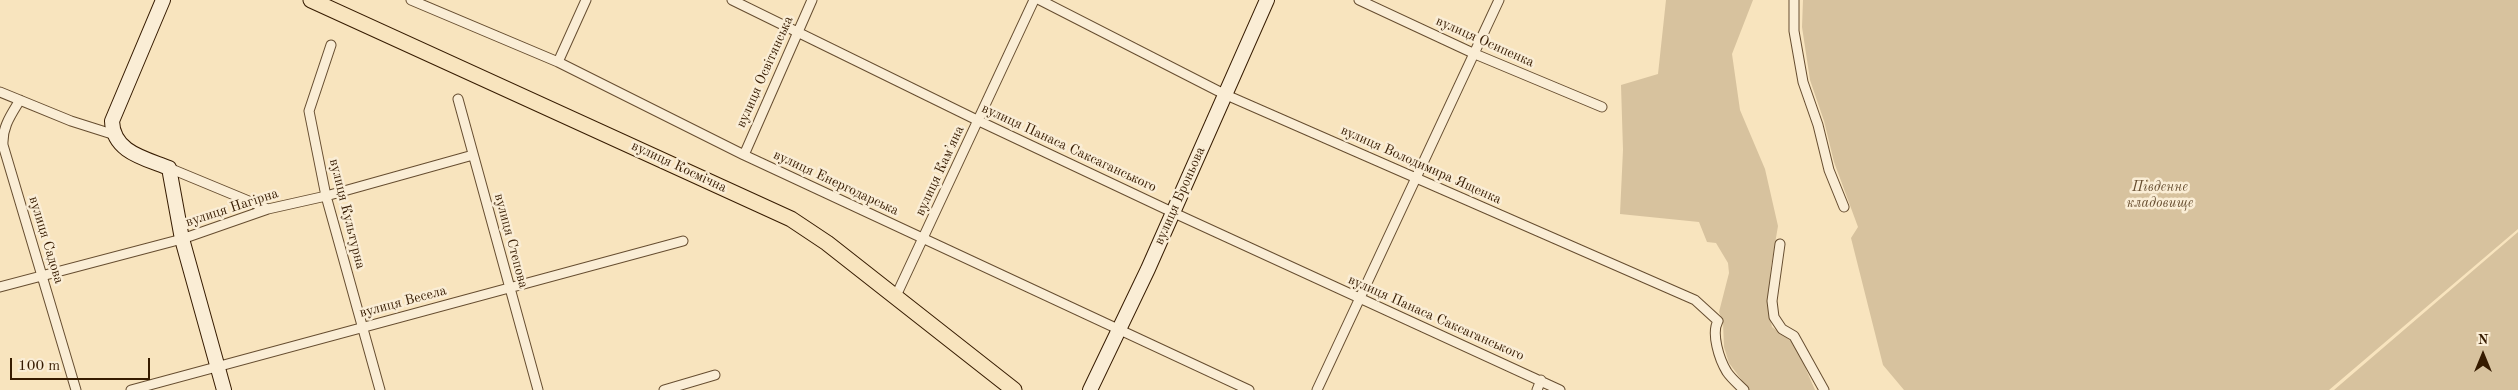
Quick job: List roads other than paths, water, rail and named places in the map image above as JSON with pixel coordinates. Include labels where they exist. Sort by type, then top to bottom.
[{"type":"main road","name":"вулиця Космічна","points":[[311,0],[791,219],[827,243],[1014,390]]},
{"type":"street","points":[[163,0],[112,121],[112,134],[120,145],[169,168],[268,209]]},
{"type":"street","name":"вулиця Енергодарська","points":[[411,0],[558,62],[744,155],[1249,390]]},
{"type":"street","points":[[558,62],[586,0]]},
{"type":"street","name":"вулиця Панаса Саксаганського","points":[[732,0],[979,121],[1172,212],[1560,390]]},
{"type":"street","name":"вулиця Освітянська","points":[[744,155],[812,0]]},
{"type":"street","name":"вулиця Кам’яна","points":[[895,298],[1034,0]]},
{"type":"street","name":"вулиця Володимира Ященка","points":[[1040,0],[1224,94],[1695,300],[1718,321],[1714,329],[1721,359],[1727,372],[1744,390]]},
{"type":"street","name":"вулиця Броньова","points":[[1090,390],[1120,330],[1267,0]]},
{"type":"street","name":"вулиця Осипенка","points":[[1359,0],[1475,54],[1602,107]]},
{"type":"street","points":[[1317,390],[1499,0]]},
{"type":"street","points":[[1794,0],[1794,31],[1803,82],[1818,125],[1829,170],[1844,206]]},
{"type":"street","name":"вулиця Культурна","points":[[331,45],[309,111],[326,196],[380,390]]},
{"type":"street","points":[[0,92],[71,121],[112,134]]},
{"type":"street","name":"вулиця Степова","points":[[458,99],[538,390]]},
{"type":"street","name":"вулиця Садова","points":[[20,100],[5,125],[2,135],[3,145],[76,390]]},
{"type":"street","name":"вулиця Нагірна","points":[[0,287],[182,239],[268,209],[326,196],[473,155]]},
{"type":"street","points":[[169,168],[182,239],[224,390]]},
{"type":"street","name":"вулиця Весела","points":[[131,390],[683,241]]},
{"type":"street","points":[[1780,244],[1772,300],[1774,317],[1782,329],[1794,336],[1824,390]]},
{"type":"street","points":[[664,390],[715,375]]},
{"type":"street","points":[[1537,390],[1541,380]]},
{"type":"park label","name":"Південне кладовище","points":[[2160,196]]}]
